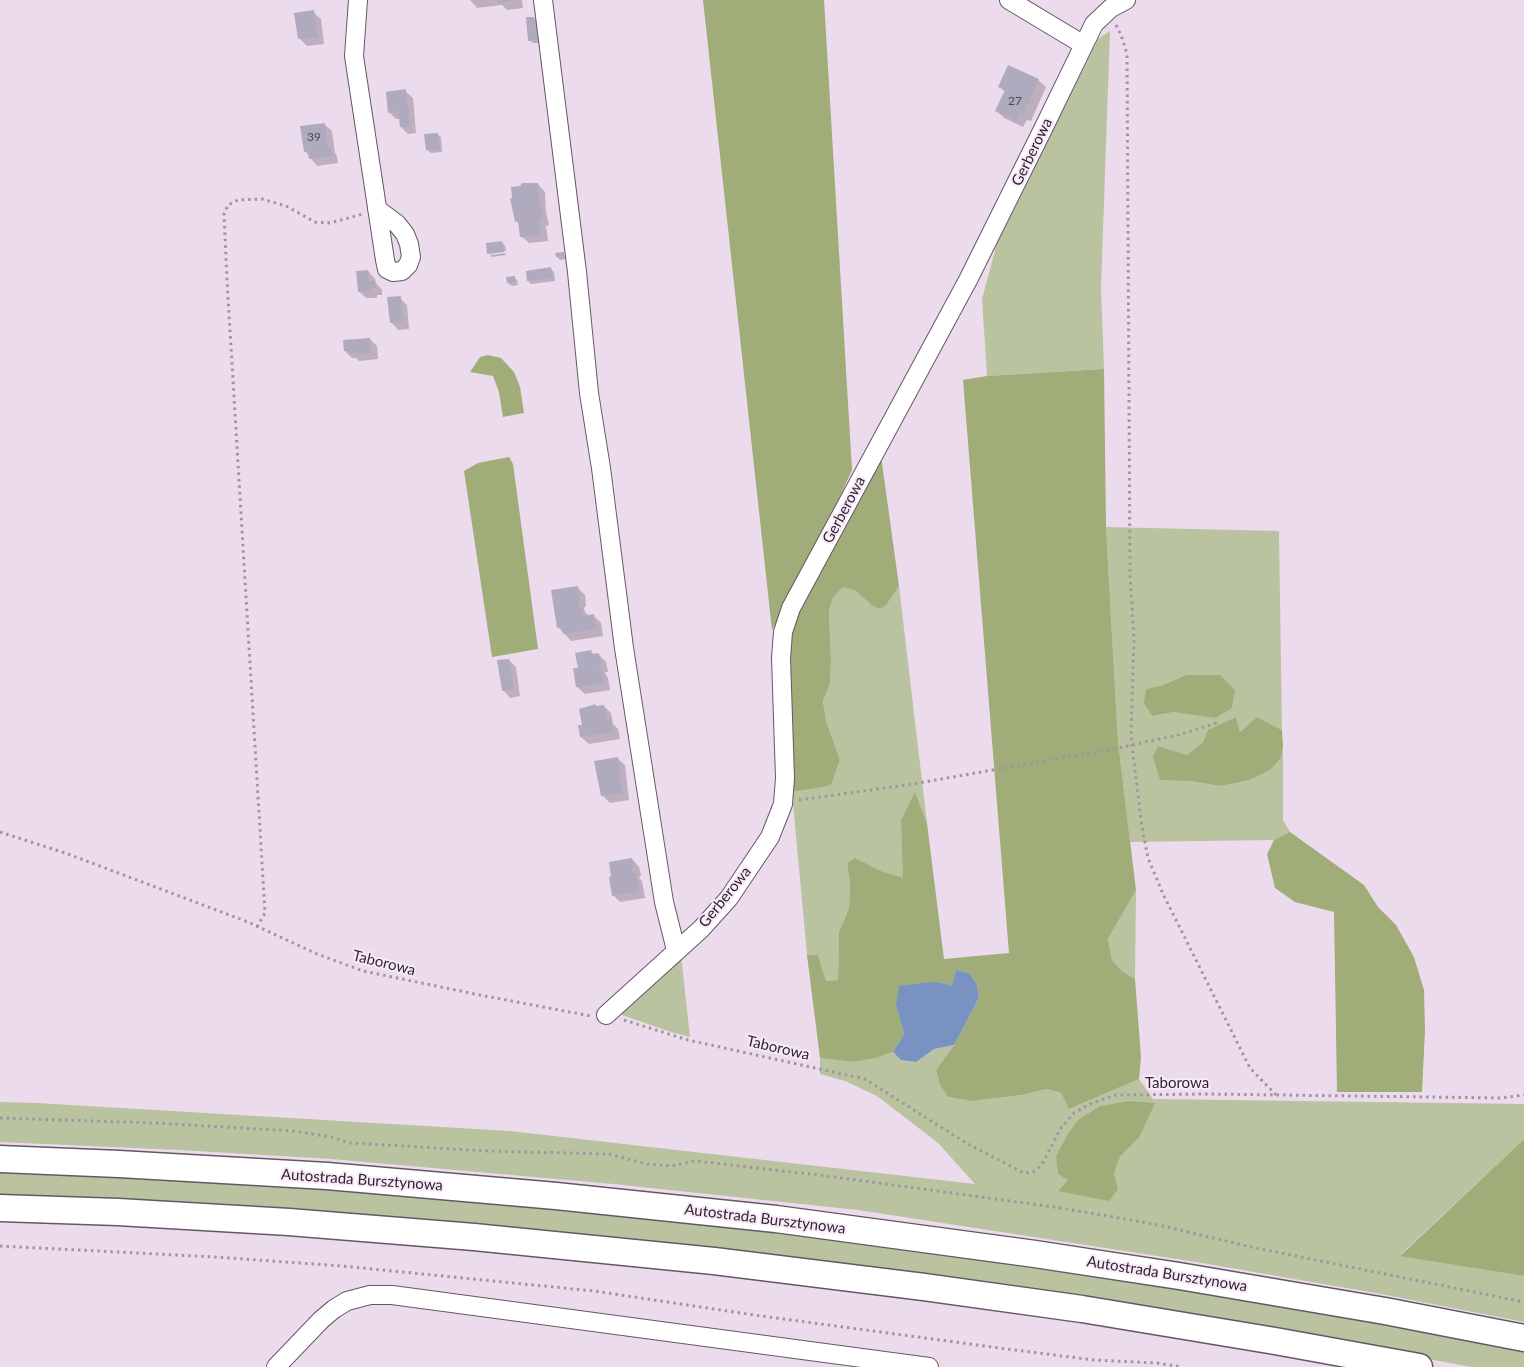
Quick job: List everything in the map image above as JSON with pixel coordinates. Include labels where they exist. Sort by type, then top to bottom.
[{"type":"highway","name":"Autostrada Bursztynowa","points":[[0,1158],[347,1178],[547,1195],[776,1219],[1016,1251],[1179,1276],[1385,1311],[1524,1338]]},
{"type":"highway","points":[[0,1208],[118,1212],[289,1222],[474,1237],[705,1260],[924,1287],[1072,1308],[1275,1341],[1418,1367]]},
{"type":"street","points":[[358,0],[354,56],[378,209]]},
{"type":"street","points":[[543,0],[577,272],[588,383],[624,648],[664,902],[676,950]]},
{"type":"street","points":[[1009,0],[1084,45]]},
{"type":"street","name":"Gerberowa","points":[[606,1014],[701,929],[729,898],[770,837],[778,821],[784,800],[781,658],[783,632],[791,608],[968,280],[1094,24],[1114,5]]},
{"type":"street","points":[[276,1367],[321,1320],[347,1301],[370,1295],[392,1295],[929,1367]]},
{"type":"path","points":[[1114,5],[1127,54],[1130,576],[1134,639],[1132,745],[1142,827],[1147,851],[1163,894],[1250,1068],[1276,1095]]},
{"type":"path","points":[[257,927],[264,913],[224,214],[228,205],[238,200],[262,199],[286,206],[315,222],[330,223],[378,209]]},
{"type":"path","points":[[784,800],[840,795],[913,784],[1132,745],[1182,734],[1219,722]]},
{"type":"path","name":"Taborowa","points":[[0,832],[68,854],[257,927],[331,960],[363,971],[598,1017],[606,1014],[688,1040],[865,1079],[966,1143],[1024,1173],[1033,1172],[1041,1166],[1061,1128],[1074,1113],[1092,1103],[1116,1095],[1501,1098],[1524,1095]]},
{"type":"path","points":[[0,1118],[294,1131],[331,1137],[350,1143],[517,1153],[609,1154],[647,1164],[671,1166],[695,1162],[827,1176],[1114,1217],[1163,1226],[1260,1249],[1524,1302]]},
{"type":"path","points":[[0,1246],[215,1257],[323,1265],[575,1289],[1036,1353],[1094,1360],[1157,1363],[1182,1367]]},
{"type":"green space","points":[[703,0],[824,0],[852,470],[828,523],[772,630]]},
{"type":"green space","points":[[1110,31],[1101,288],[1104,369],[987,376],[982,299],[997,243],[1098,39]]},
{"type":"green space","points":[[488,355],[501,358],[514,372],[520,387],[524,413],[503,417],[499,392],[493,376],[470,372],[480,357]]},
{"type":"green space","points":[[1104,369],[1106,527],[1118,742],[1136,890],[1108,939],[1112,960],[1122,971],[1135,979],[1141,1057],[1139,1079],[1069,1109],[1061,1093],[1047,1089],[1022,1095],[971,1101],[948,1097],[940,1085],[936,1070],[954,1045],[979,998],[977,984],[969,973],[956,970],[952,987],[942,983],[896,1005],[904,1034],[893,1052],[876,1058],[853,1062],[820,1058],[807,955],[818,955],[826,981],[838,980],[839,932],[849,908],[850,883],[847,863],[855,858],[883,872],[903,878],[901,820],[915,792],[927,823],[944,959],[1009,953],[963,380],[987,376]]},
{"type":"green space","points":[[881,456],[899,586],[887,604],[880,609],[871,605],[856,591],[843,587],[833,598],[829,610],[830,684],[823,701],[826,721],[840,760],[831,785],[792,792],[788,635],[797,610]]},
{"type":"green space","points":[[509,457],[513,464],[538,649],[492,657],[464,471],[478,463]]},
{"type":"green space","points":[[1106,527],[1279,531],[1282,730],[1257,717],[1240,732],[1236,717],[1209,730],[1203,742],[1187,755],[1158,746],[1191,781],[1220,786],[1281,758],[1283,746],[1283,820],[1290,832],[1274,840],[1130,842],[1118,742]],"holes":[[[1186,675],[1220,676],[1190,713],[1174,712],[1152,716],[1146,689],[1163,685]]]},
{"type":"green space","points":[[899,586],[927,823],[915,793],[901,820],[904,879],[847,863],[850,883],[849,908],[839,932],[838,980],[826,981],[818,955],[807,955],[792,792],[831,785],[840,760],[826,721],[823,701],[830,684],[829,610],[833,598],[843,587],[856,591],[871,605],[887,604]]},
{"type":"green space","points":[[1186,675],[1220,675],[1235,690],[1232,708],[1215,718],[1174,712],[1152,716],[1144,703],[1146,689],[1163,685]]},
{"type":"green space","points":[[1236,717],[1240,732],[1257,717],[1282,730],[1283,746],[1281,758],[1270,770],[1249,780],[1220,786],[1191,781],[1160,780],[1153,757],[1158,746],[1187,755],[1203,742],[1208,730]]},
{"type":"green space","points":[[1290,832],[1364,885],[1378,907],[1396,925],[1414,957],[1424,990],[1425,1031],[1422,1092],[1337,1092],[1334,912],[1295,902],[1275,888],[1267,854],[1274,840]]},
{"type":"green space","points":[[1136,890],[1135,979],[1122,971],[1112,960],[1108,939]]},
{"type":"green space","points":[[681,955],[690,1037],[619,1014]]},
{"type":"green space","points":[[954,1045],[936,1070],[940,1085],[948,1097],[971,1101],[1022,1095],[1047,1089],[1061,1093],[1069,1109],[1139,1079],[1153,1099],[1524,1104],[1524,1139],[1400,1255],[1524,1276],[1524,1322],[1381,1294],[1196,1262],[858,1210],[613,1184],[331,1159],[0,1142],[0,1102],[37,1103],[510,1131],[975,1184],[938,1143],[877,1096],[845,1081],[820,1074],[820,1058],[853,1062],[876,1058],[893,1052],[901,1060],[915,1062],[934,1049]],"holes":[[[1128,1101],[1145,1122],[1139,1138],[1120,1157],[1114,1173],[1118,1189],[1058,1191],[1068,1180],[1079,1119],[1100,1106]]]},
{"type":"green space","points":[[1128,1101],[1155,1103],[1139,1138],[1120,1157],[1114,1173],[1118,1189],[1109,1201],[1058,1191],[1068,1180],[1058,1174],[1056,1156],[1069,1132],[1079,1119],[1100,1106]]},
{"type":"green space","points":[[1524,1139],[1524,1276],[1400,1256]]},
{"type":"green space","points":[[0,1169],[202,1179],[558,1206],[905,1246],[1268,1301],[1524,1349],[1524,1367],[1472,1367],[1264,1329],[0,1197]]},
{"type":"water","points":[[956,970],[969,973],[977,984],[979,998],[954,1045],[934,1049],[916,1062],[901,1060],[893,1052],[904,1034],[896,1005],[899,986],[930,982],[952,986]]},
{"type":"building","points":[[498,0],[514,0],[514,1],[498,3]]},
{"type":"building","points":[[314,10],[318,37],[298,39],[294,13]]},
{"type":"building","points":[[526,17],[534,17],[537,40],[528,41]]},
{"type":"building","points":[[1008,65],[1039,79],[1023,115],[1019,113],[1016,121],[995,111],[1005,90],[998,87]]},
{"type":"building","points":[[406,89],[410,126],[400,127],[398,111],[388,113],[386,92]]},
{"type":"building","points":[[325,123],[328,147],[330,147],[332,156],[309,159],[308,151],[304,152],[300,126]]},
{"type":"building","points":[[438,133],[440,149],[426,150],[424,134]]},
{"type":"building","points":[[522,183],[538,183],[543,218],[539,219],[541,234],[520,237],[518,221],[515,222],[510,198],[512,198],[511,187],[520,186]]},
{"type":"building","points":[[502,241],[504,252],[487,254],[486,243]]},
{"type":"building","points":[[564,252],[564,256],[556,257],[555,253]]},
{"type":"building","points":[[551,267],[553,278],[527,281],[526,271]]},
{"type":"building","points":[[368,270],[369,281],[375,281],[376,288],[370,288],[370,291],[358,292],[356,271]]},
{"type":"building","points":[[515,276],[515,282],[507,283],[506,277]]},
{"type":"building","points":[[401,296],[403,322],[390,323],[387,297]]},
{"type":"building","points":[[370,338],[371,353],[350,354],[350,351],[344,351],[343,340]]},
{"type":"building","points":[[578,586],[579,607],[581,606],[583,616],[594,614],[596,629],[563,634],[562,627],[557,628],[551,590]]},
{"type":"building","points":[[591,650],[592,654],[599,653],[601,665],[599,670],[602,670],[604,683],[576,687],[573,668],[578,668],[575,653]]},
{"type":"building","points":[[509,659],[514,689],[502,691],[497,660]]},
{"type":"building","points":[[596,704],[596,706],[604,705],[607,721],[611,720],[613,732],[580,737],[578,725],[582,725],[579,709]]},
{"type":"building","points":[[618,757],[622,793],[601,796],[594,761]]},
{"type":"building","points":[[632,858],[633,873],[636,872],[639,891],[612,896],[609,862]]}]
